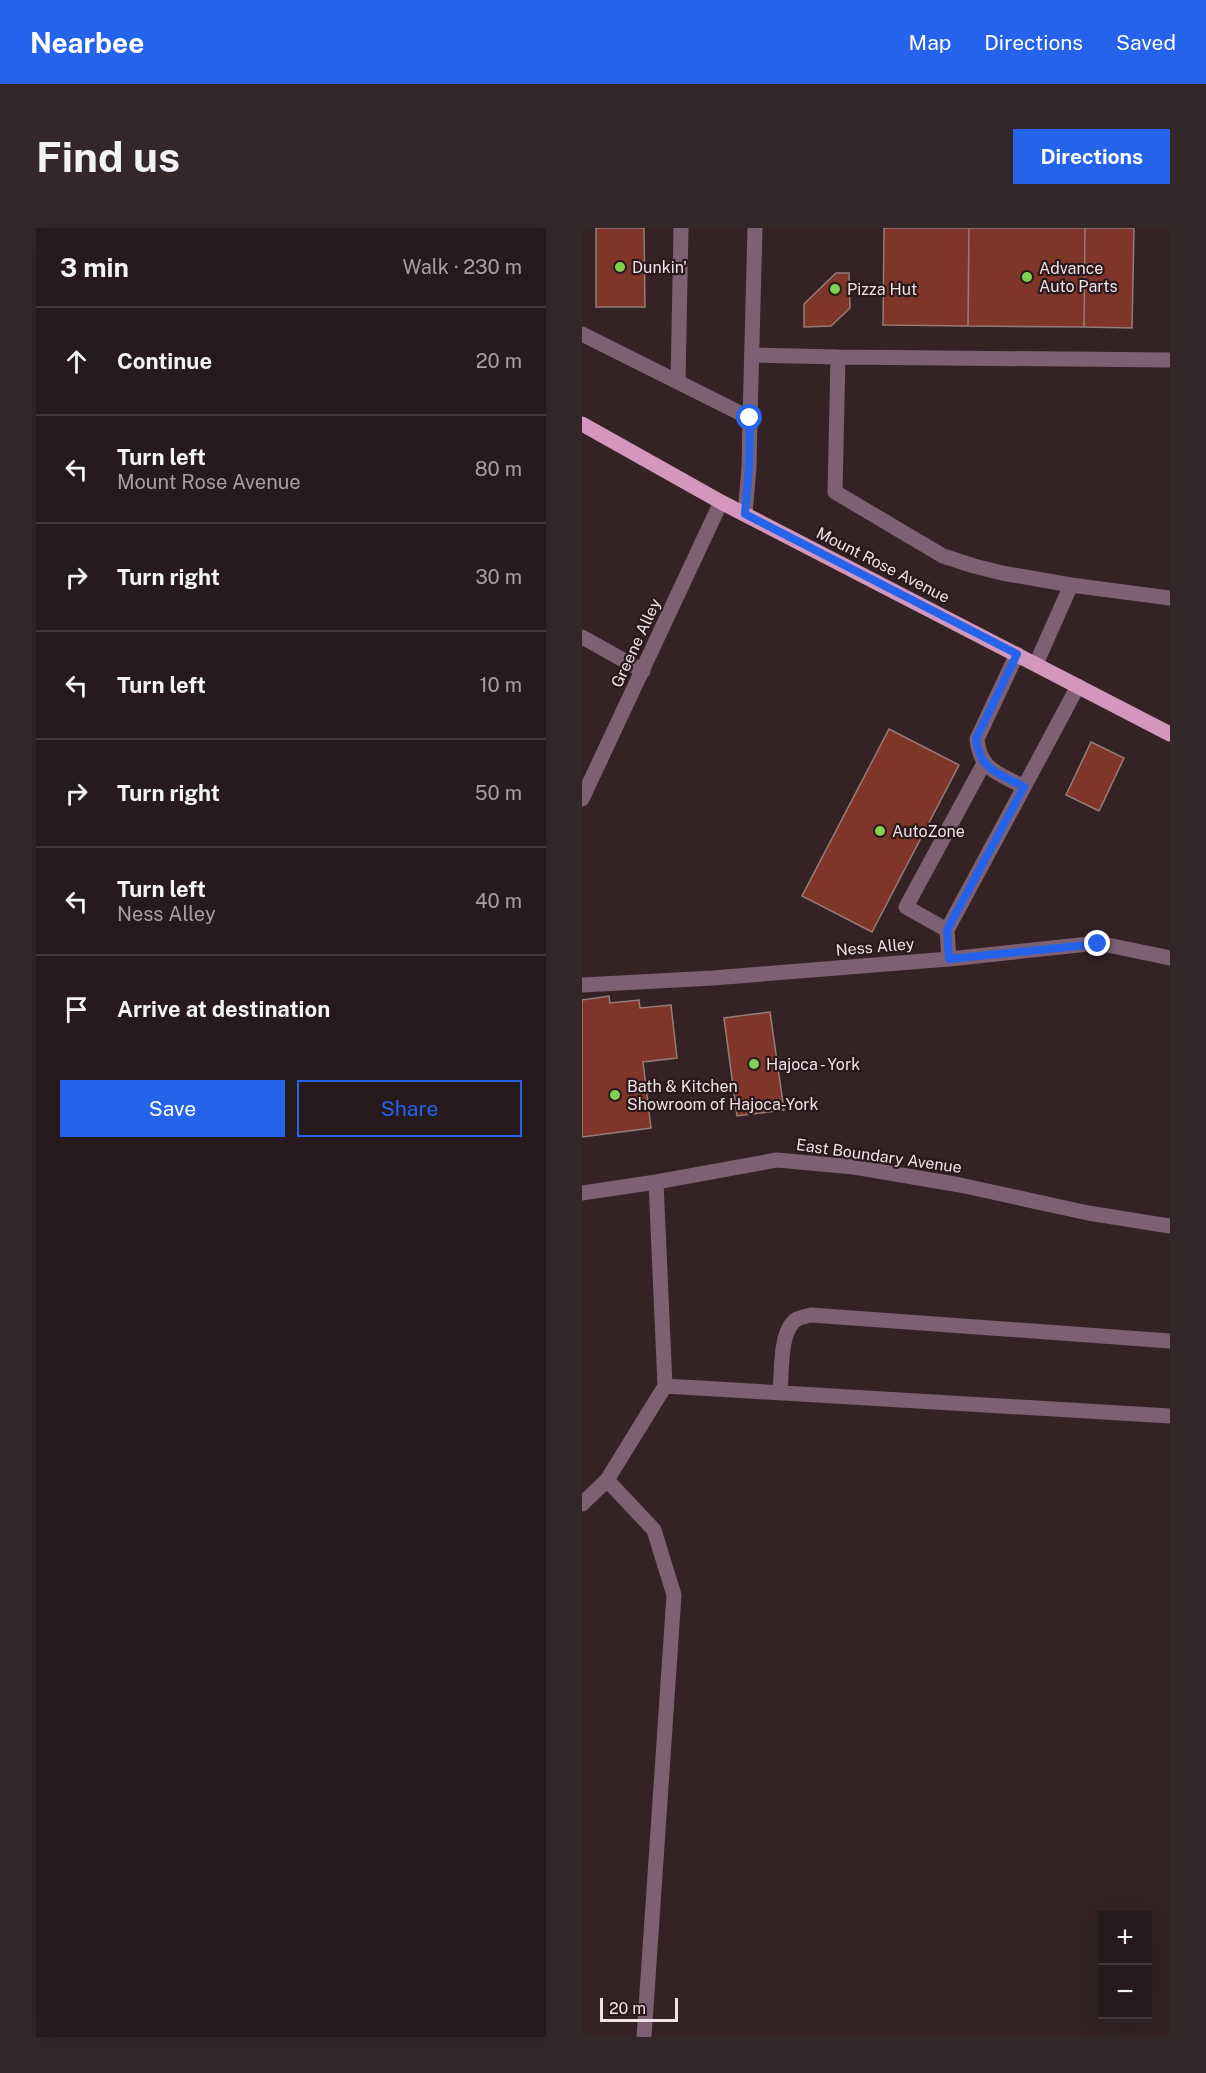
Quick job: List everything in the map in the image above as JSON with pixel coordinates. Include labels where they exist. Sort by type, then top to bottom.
[{"type":"main road","name":"Mount Rose Avenue","points":[[582,424],[722,502],[1170,734]]},
{"type":"street","points":[[678,382],[681,228]]},
{"type":"street","points":[[745,514],[753,355],[755,228]]},
{"type":"street","points":[[582,334],[750,418]]},
{"type":"street","points":[[753,355],[1170,360]]},
{"type":"street","points":[[838,357],[835,492],[943,556],[1002,573],[1170,598]]},
{"type":"street","name":"Greene Alley","points":[[582,800],[722,502]]},
{"type":"street","points":[[1036,664],[1071,585]]},
{"type":"street","points":[[582,638],[643,671]]},
{"type":"street","points":[[1017,654],[976,739],[978,752],[984,765],[1024,787]]},
{"type":"street","points":[[949,959],[947,930],[1078,686]]},
{"type":"street","points":[[947,930],[906,907],[984,765]]},
{"type":"street","name":"Ness Alley","points":[[582,985],[713,978],[949,959],[1098,944],[1170,958]]},
{"type":"street","name":"East Boundary Avenue","points":[[582,1193],[777,1160],[854,1167],[960,1185],[1170,1227]]},
{"type":"street","points":[[582,1504],[607,1480],[665,1386],[656,1182]]},
{"type":"street","points":[[780,1393],[784,1340],[789,1328],[797,1319],[812,1315],[1170,1341]]},
{"type":"street","points":[[665,1386],[1170,1416]]},
{"type":"street","points":[[607,1480],[654,1530],[675,1595],[644,2037]]},
{"type":"building","name":"Dunkin'","points":[[596,228],[644,228],[645,307],[596,307]]},
{"type":"building","points":[[884,228],[969,228],[968,326],[883,325]]},
{"type":"building","name":"Advance Auto Parts","points":[[969,228],[1085,228],[1084,327],[968,326]]},
{"type":"building","points":[[1085,228],[1134,228],[1132,328],[1084,327]]},
{"type":"building","name":"Pizza Hut","points":[[836,273],[849,273],[850,308],[831,326],[804,327],[804,304]]},
{"type":"building","name":"AutoZone","points":[[889,729],[959,765],[872,932],[802,896]]},
{"type":"building","points":[[1091,742],[1124,758],[1099,811],[1066,795]]},
{"type":"building","name":"Bath & Kitchen Showroom of Hajoca-York","points":[[609,996],[610,1003],[639,1000],[640,1008],[671,1005],[677,1058],[643,1062],[651,1128],[582,1137],[582,1000]]},
{"type":"building","name":"Hajoca - York","points":[[770,1012],[784,1110],[737,1116],[724,1018]]},
{"type":"place","name":"Dunkin'","points":[[620,267]]},
{"type":"place","name":"Advance Auto Parts","points":[[1027,277]]},
{"type":"place","name":"Pizza Hut","points":[[835,289]]},
{"type":"place","name":"AutoZone","points":[[880,831]]},
{"type":"place","name":"Hajoca - York","points":[[754,1064]]},
{"type":"place","name":"Bath & Kitchen Showroom of Hajoca-York","points":[[615,1095]]},
{"type":"route","points":[[750,418],[745,514],[1017,654],[976,739],[978,752],[984,765],[1024,787],[947,930],[949,959],[1098,944]]}]
